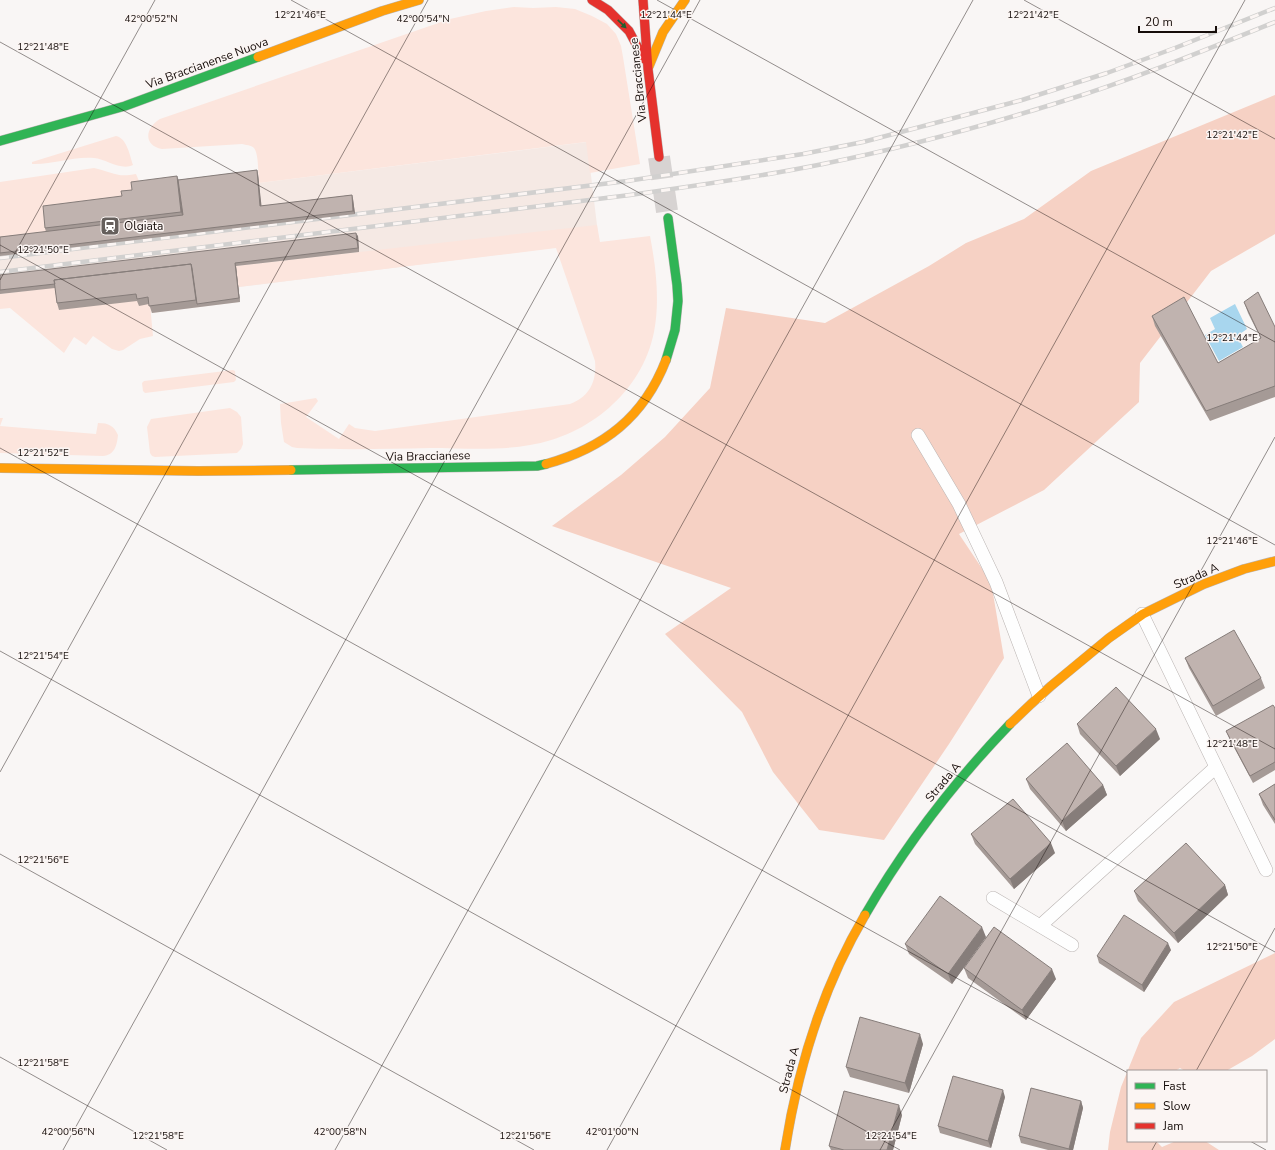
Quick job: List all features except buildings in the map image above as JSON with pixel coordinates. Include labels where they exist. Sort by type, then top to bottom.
[{"type":"street","name":"Via Braccianense Nuova","points":[[0,141],[125,106],[382,12],[419,0]]},
{"type":"street","points":[[592,0],[608,10],[629,31],[648,69]]},
{"type":"street","name":"Via Braccianese","points":[[643,0],[648,69],[659,157]]},
{"type":"street","points":[[648,69],[663,32],[684,0]]},
{"type":"street","name":"Via Braccianese","points":[[0,468],[198,471],[536,466],[553,463],[572,456],[606,439],[625,425],[644,403],[665,365],[674,335],[678,308],[678,293],[668,218]]},
{"type":"street","name":"Strada A","points":[[785,1150],[795,1089],[821,1008],[840,961],[867,911],[895,865],[955,785],[991,744],[1039,696],[1113,635],[1142,614],[1193,588],[1275,561]]},
{"type":"lane","points":[[918,435],[959,504],[996,582],[1039,696]]},
{"type":"lane","points":[[1142,614],[1266,870]]},
{"type":"lane","points":[[1040,926],[1216,767]]},
{"type":"lane","points":[[993,898],[1072,945]]},
{"type":"shaded area","points":[[514,7],[556,7],[575,9],[607,24],[616,34],[621,46],[640,164],[590,173],[586,142],[259,183],[257,155],[254,148],[251,146],[242,144],[162,149],[156,147],[149,140],[148,136],[151,127],[160,119],[450,19],[486,11]]},
{"type":"shaded area","points":[[1275,95],[1275,234],[1211,271],[1140,363],[1139,402],[1044,490],[959,534],[991,582],[1004,658],[949,744],[884,840],[819,830],[773,772],[742,712],[665,634],[731,588],[552,526],[621,475],[665,437],[710,388],[726,308],[825,323],[929,266],[966,243],[1024,219],[1091,171]]},
{"type":"shaded area","points":[[116,136],[123,140],[133,165],[124,167],[94,158],[70,159],[32,164],[32,162]]},
{"type":"shaded area","points":[[587,142],[599,242],[239,287],[240,302],[152,313],[139,306],[138,301],[59,310],[56,287],[0,294],[0,241],[134,189],[258,174],[259,183]]},
{"type":"shaded area","points":[[94,168],[119,175],[136,174],[142,188],[135,197],[47,235],[0,241],[0,182]]},
{"type":"shaded area","points":[[597,225],[600,242],[650,236],[654,260],[657,308],[654,332],[648,354],[638,374],[625,392],[609,408],[592,421],[572,432],[551,440],[530,445],[505,448],[314,449],[292,447],[284,442],[280,404],[316,398],[318,401],[306,417],[339,439],[349,424],[355,428],[375,431],[570,404],[577,401],[587,393],[590,388],[595,376],[595,361],[556,248],[238,287],[236,266]]},
{"type":"shaded area","points":[[57,287],[150,304],[153,336],[140,339],[119,351],[112,349],[93,336],[86,345],[74,337],[64,353],[10,308],[0,309],[0,294]]},
{"type":"shaded area","points":[[233,370],[235,371],[236,380],[234,382],[145,393],[143,391],[142,383],[144,381]]},
{"type":"shaded area","points":[[230,408],[237,412],[241,417],[243,444],[237,453],[155,457],[150,453],[147,427],[151,419]]},
{"type":"shaded area","points":[[0,418],[3,418],[0,426]]},
{"type":"shaded area","points":[[98,423],[102,423],[108,424],[115,429],[118,435],[113,452],[103,456],[0,453],[0,426],[96,434]]},
{"type":"shaded area","points":[[1275,953],[1275,1039],[1252,1056],[1228,1070],[1183,1070],[1180,1068],[1177,1070],[1128,1070],[1141,1038],[1174,1002]]},
{"type":"shaded area","points":[[1127,1072],[1127,1142],[1157,1142],[1162,1147],[1174,1142],[1207,1142],[1219,1150],[1108,1150],[1110,1132],[1121,1087]]},
{"type":"water","points":[[1235,304],[1247,329],[1237,336],[1243,347],[1219,361],[1205,335],[1215,329],[1210,318]]},
{"type":"tunnel","points":[[659,157],[668,218]]},
{"type":"railway","points":[[0,258],[627,181],[803,154],[863,142],[1022,100],[1107,73],[1175,48],[1275,8]]},
{"type":"railway","points":[[0,272],[630,195],[703,185],[799,169],[882,151],[941,136],[1057,103],[1140,75],[1275,22]]},
{"type":"traffic: fast","points":[[0,141],[125,106],[258,57]]},
{"type":"traffic: fast","points":[[666,360],[675,330],[678,301],[668,218]]},
{"type":"traffic: fast","points":[[291,470],[537,466],[546,464]]},
{"type":"traffic: fast","points":[[865,915],[880,889],[932,815],[969,769],[1010,724]]},
{"type":"traffic: slow","points":[[258,57],[382,11],[419,0]]},
{"type":"traffic: slow","points":[[649,66],[663,32],[685,0]]},
{"type":"traffic: slow","points":[[546,464],[586,449],[604,439],[620,427],[634,414],[646,398],[657,380],[666,360]]},
{"type":"traffic: slow","points":[[0,468],[198,471],[291,470]]},
{"type":"traffic: slow","points":[[1010,724],[1051,686],[1109,638],[1143,614],[1204,584],[1244,569],[1275,561]]},
{"type":"traffic: slow","points":[[785,1150],[797,1089],[814,1029],[836,971],[865,915]]},
{"type":"traffic: jam","points":[[592,0],[608,10],[629,31],[644,59]]},
{"type":"traffic: jam","points":[[643,0],[648,69],[659,157]]},
{"type":"place","name":"Olgiata","points":[[110,226]]}]
